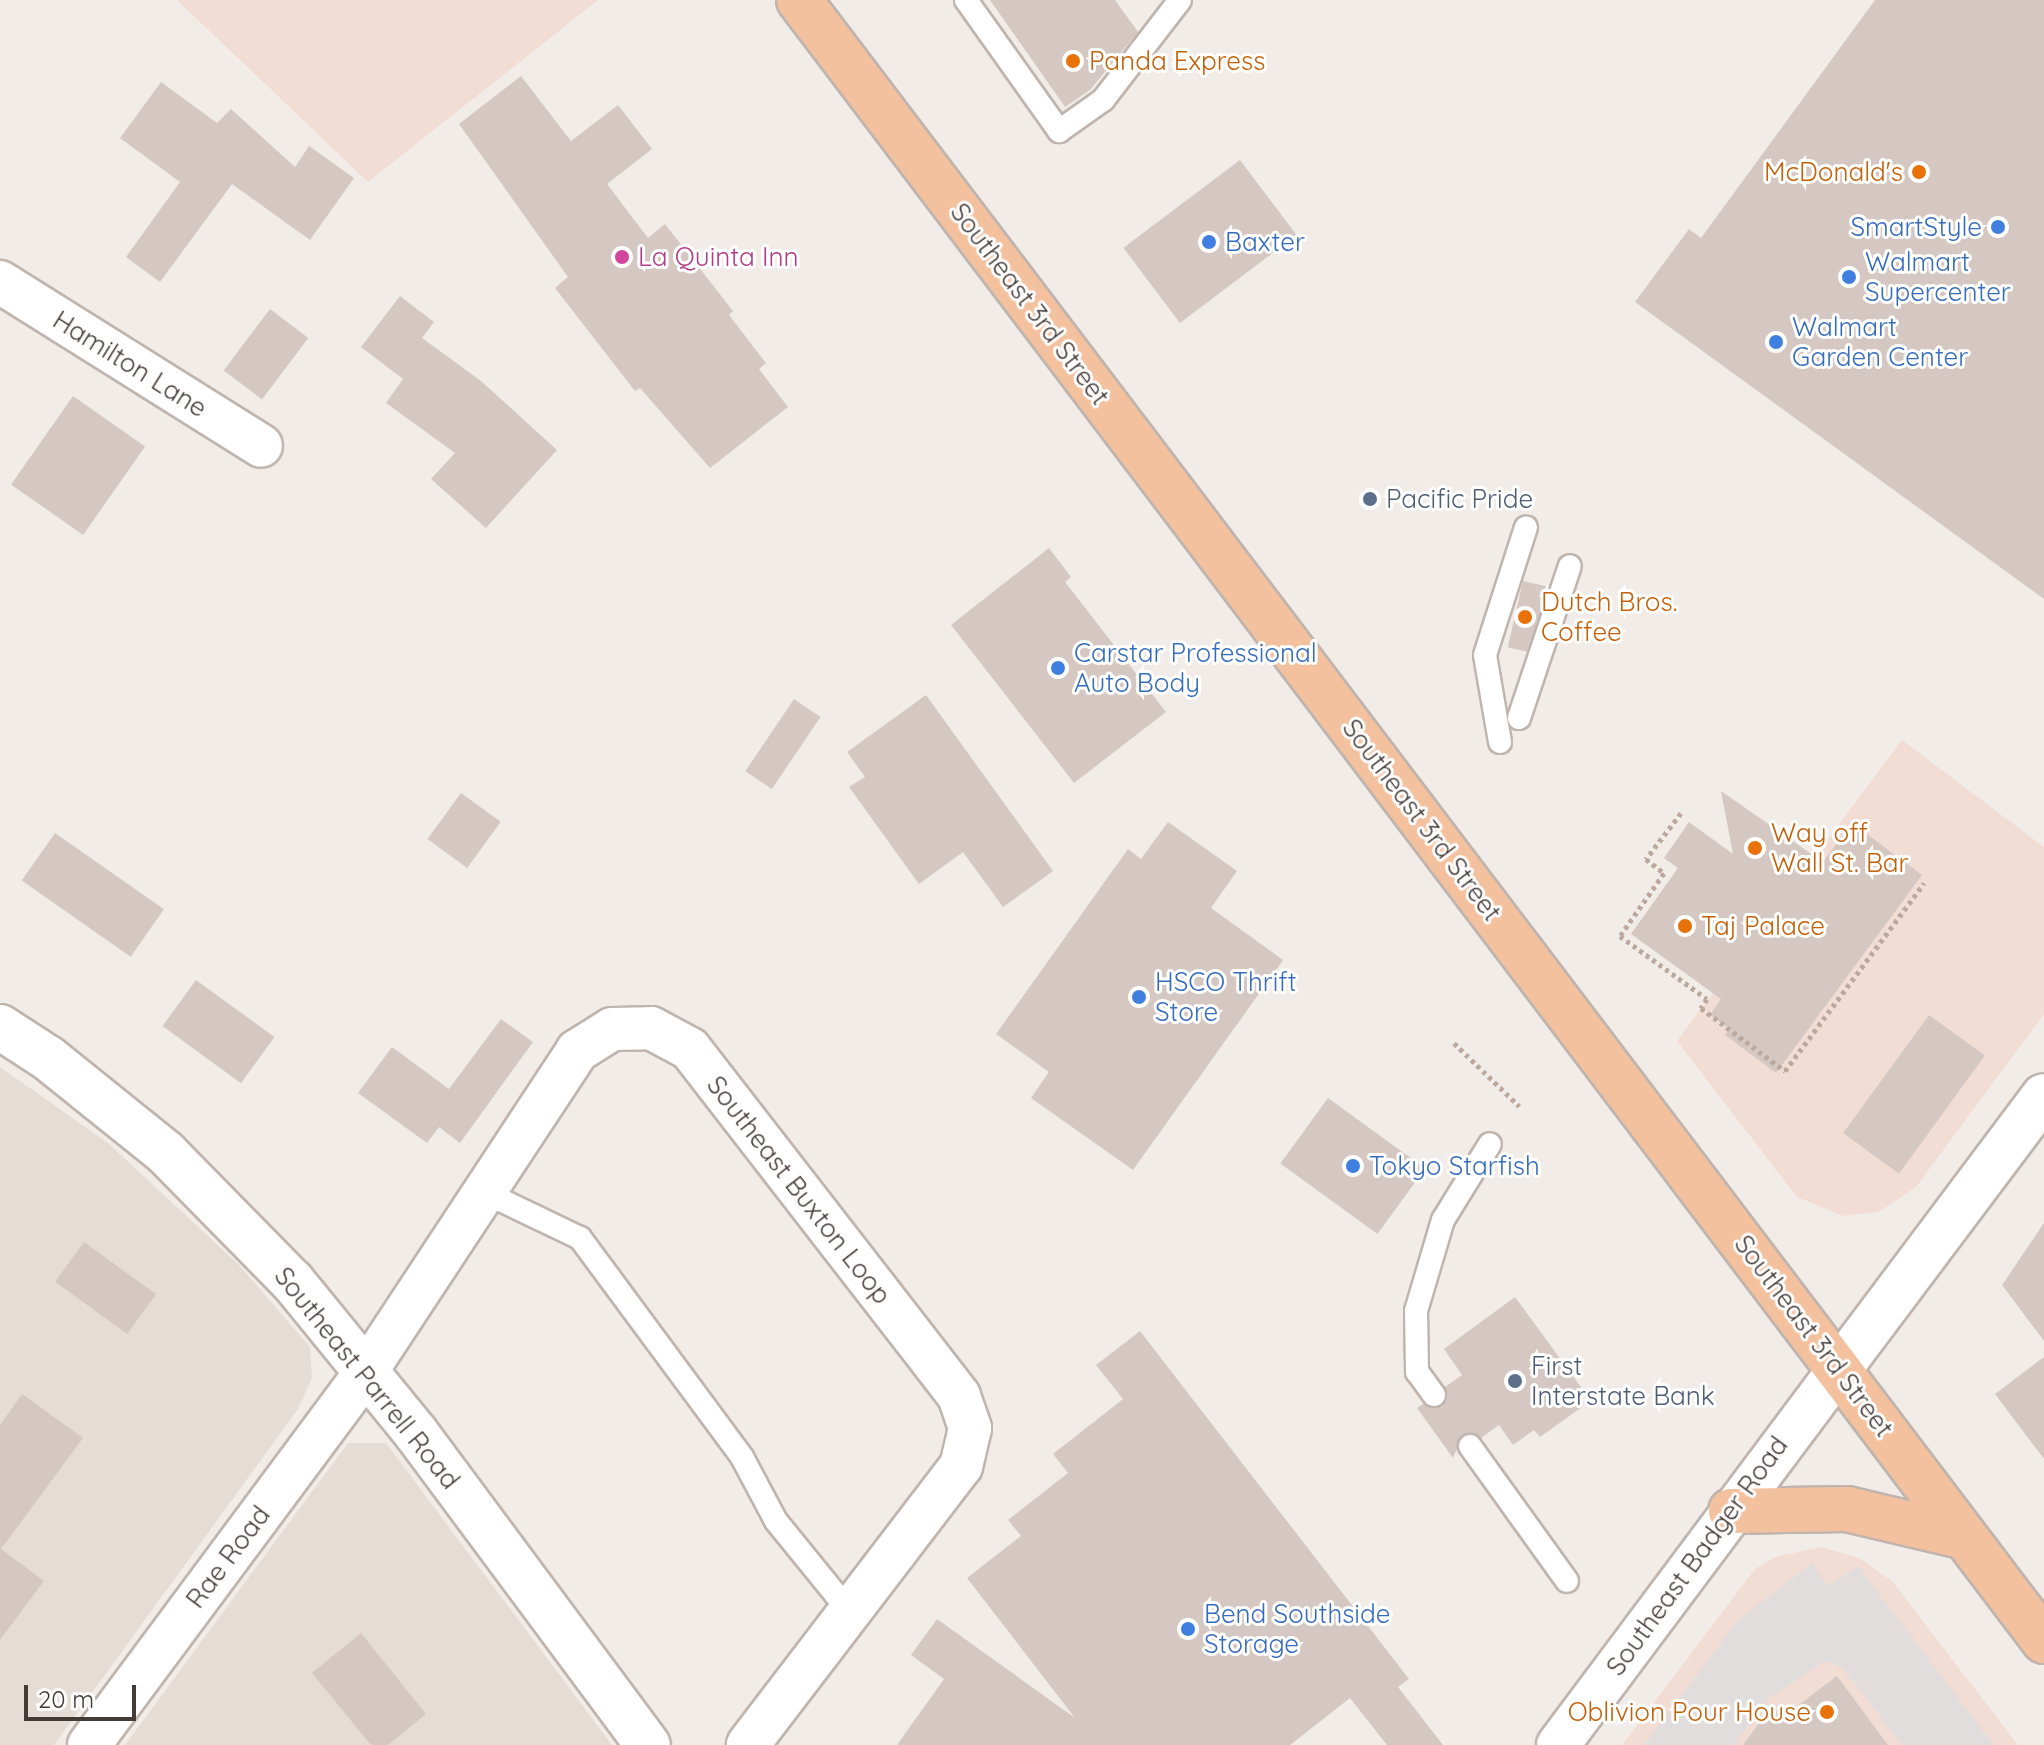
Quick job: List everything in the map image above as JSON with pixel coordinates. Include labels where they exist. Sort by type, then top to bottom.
[{"type":"main road","name":"Southeast 3rd Street","points":[[799,0],[2044,1641]]},
{"type":"main road","points":[[1731,1511],[1847,1509],[1965,1537]]},
{"type":"street","name":"Hamilton Lane","points":[[0,282],[261,446]]},
{"type":"street","name":"Southeast Parrell Road","points":[[0,1027],[48,1058],[166,1153],[292,1281],[367,1370],[648,1745]]},
{"type":"street","name":"Southeast Buxton Loop","points":[[367,1370],[577,1051],[612,1029],[651,1028],[690,1049],[959,1396],[970,1428],[961,1466],[748,1745]]},
{"type":"street","points":[[1839,1369],[2044,1096]]},
{"type":"street","name":"Southeast Badger Road","points":[[1558,1745],[1839,1369]]},
{"type":"street","name":"Rae Road","points":[[89,1745],[367,1370]]},
{"type":"lane","points":[[966,0],[1059,131],[1103,100],[1180,0]]},
{"type":"lane","points":[[1500,742],[1485,655],[1526,527]]},
{"type":"lane","points":[[1519,718],[1570,566]]},
{"type":"lane","points":[[1434,1395],[1417,1372],[1416,1311],[1443,1220],[1490,1144]]},
{"type":"lane","points":[[484,1192],[580,1238],[742,1457],[776,1521],[850,1612]]},
{"type":"lane","points":[[1470,1446],[1567,1581]]},
{"type":"path","points":[[1681,813],[1646,859],[1664,873],[1620,936],[1707,999],[1701,1008],[1785,1071],[1924,883]]},
{"type":"path","points":[[1454,1043],[1519,1106]]},
{"type":"shaded area","points":[[177,0],[598,0],[368,182]]},
{"type":"shaded area","points":[[1902,740],[2044,847],[2044,1014],[1916,1187],[1879,1212],[1843,1216],[1797,1197],[1677,1041]]},
{"type":"shaded area","points":[[0,1067],[108,1143],[239,1265],[310,1347],[312,1378],[298,1409],[54,1745],[0,1745]]},
{"type":"shaded area","points":[[348,1443],[386,1443],[612,1745],[125,1745]]},
{"type":"shaded area","points":[[1821,1547],[1859,1558],[1892,1581],[2018,1745],[1622,1745],[1755,1569],[1775,1557]]},
{"type":"shaded area","points":[[1812,1563],[1828,1586],[1858,1566],[1994,1745],[1902,1745],[1842,1667],[1825,1661],[1768,1699],[1734,1745],[1644,1745],[1738,1620]]},
{"type":"building","name":"Panda Express","points":[[990,0],[1115,0],[1138,32],[1090,90],[1065,107]]},
{"type":"building","name":"Walmart Supercenter","points":[[1875,0],[2044,0],[2044,599],[1635,302],[1689,229],[1701,238]]},
{"type":"building","name":"La Quinta Inn","points":[[521,76],[571,141],[618,105],[652,149],[607,184],[648,238],[665,224],[733,311],[729,315],[766,363],[759,369],[788,407],[710,468],[640,388],[635,391],[555,288],[568,277],[459,124]]},
{"type":"building","points":[[161,82],[217,123],[231,109],[295,167],[309,146],[354,178],[310,240],[232,184],[160,282],[126,257],[180,182],[120,138]]},
{"type":"building","name":"Baxter","points":[[1240,160],[1297,235],[1180,323],[1123,248]]},
{"type":"building","points":[[400,296],[434,322],[422,338],[481,381],[557,450],[486,528],[431,479],[455,453],[386,403],[403,379],[361,347]]},
{"type":"building","points":[[270,309],[308,338],[262,399],[224,370]]},
{"type":"building","points":[[73,396],[145,446],[83,535],[11,484]]},
{"type":"building","name":"Carstar Professional Auto Body","points":[[1049,548],[1071,577],[1065,582],[1166,712],[1074,783],[951,625]]},
{"type":"building","name":"Dutch Bros. Coffee","points":[[1523,581],[1548,587],[1533,653],[1508,647]]},
{"type":"building","points":[[926,695],[1053,871],[1003,907],[963,852],[919,884],[849,787],[865,777],[847,752]]},
{"type":"building","points":[[794,699],[821,717],[772,789],[745,771]]},
{"type":"building","points":[[1721,791],[1823,862],[1852,823],[1922,875],[1776,1073],[1725,1035],[1729,1029],[1710,1015],[1721,999],[1631,934],[1678,868],[1664,858],[1689,822],[1733,854]]},
{"type":"building","points":[[461,793],[501,822],[467,868],[427,839]]},
{"type":"building","name":"HSCO Thrift Store","points":[[1168,822],[1237,871],[1211,908],[1283,960],[1133,1170],[1031,1098],[1049,1072],[996,1034],[1128,849],[1141,859]]},
{"type":"building","points":[[55,833],[164,909],[131,957],[22,881]]},
{"type":"building","points":[[196,980],[274,1037],[241,1083],[162,1026]]},
{"type":"building","points":[[1929,1015],[1985,1056],[1899,1174],[1843,1133]]},
{"type":"building","points":[[501,1019],[533,1042],[460,1143],[439,1127],[427,1143],[358,1093],[392,1047],[449,1089]]},
{"type":"building","name":"Tokyo Starfish","points":[[1328,1098],[1425,1169],[1377,1234],[1280,1164]]},
{"type":"building","points":[[2044,1223],[2044,1341],[2002,1285]]},
{"type":"building","points":[[84,1242],[156,1294],[127,1334],[55,1282]]},
{"type":"building","name":"First Interstate Bank","points":[[1515,1297],[1581,1387],[1582,1407],[1540,1437],[1534,1430],[1513,1445],[1499,1425],[1481,1438],[1463,1434],[1453,1458],[1417,1408],[1423,1404],[1442,1407],[1447,1400],[1445,1387],[1462,1375],[1444,1349]]},
{"type":"building","points":[[1140,1331],[1409,1679],[1398,1687],[1443,1745],[1387,1745],[1350,1698],[1290,1745],[897,1745],[944,1679],[911,1655],[937,1619],[1075,1718],[967,1578],[1021,1536],[1008,1520],[1068,1473],[1053,1454],[1123,1399],[1096,1365]]},
{"type":"building","points":[[2044,1357],[2044,1459],[1995,1394]]},
{"type":"building","points":[[22,1394],[83,1438],[1,1549],[44,1581],[0,1640],[0,1425]]},
{"type":"building","points":[[361,1633],[426,1714],[388,1745],[371,1745],[312,1673]]},
{"type":"building","name":"Oblivion Pour House","points":[[1837,1676],[1888,1745],[1743,1745],[1771,1707],[1784,1716]]},
{"type":"place","name":"Panda Express","points":[[1073,61]]},
{"type":"place","name":"McDonald's","points":[[1919,172]]},
{"type":"place","name":"SmartStyle","points":[[1998,227]]},
{"type":"place","name":"Baxter","points":[[1209,242]]},
{"type":"place","name":"La Quinta Inn","points":[[622,257]]},
{"type":"place","name":"Walmart Supercenter","points":[[1849,277]]},
{"type":"place","name":"Walmart Garden Center","points":[[1776,342]]},
{"type":"place","name":"Pacific Pride","points":[[1370,499]]},
{"type":"place","name":"Dutch Bros. Coffee","points":[[1525,617]]},
{"type":"place","name":"Carstar Professional Auto Body","points":[[1058,668]]},
{"type":"place","name":"Way off Wall St. Bar","points":[[1755,848]]},
{"type":"place","name":"Taj Palace","points":[[1685,926]]},
{"type":"place","name":"HSCO Thrift Store","points":[[1139,997]]},
{"type":"place","name":"Tokyo Starfish","points":[[1353,1166]]},
{"type":"place","name":"First Interstate Bank","points":[[1515,1381]]},
{"type":"place","name":"Bend Southside Storage","points":[[1188,1629]]},
{"type":"place","name":"Oblivion Pour House","points":[[1827,1712]]}]
